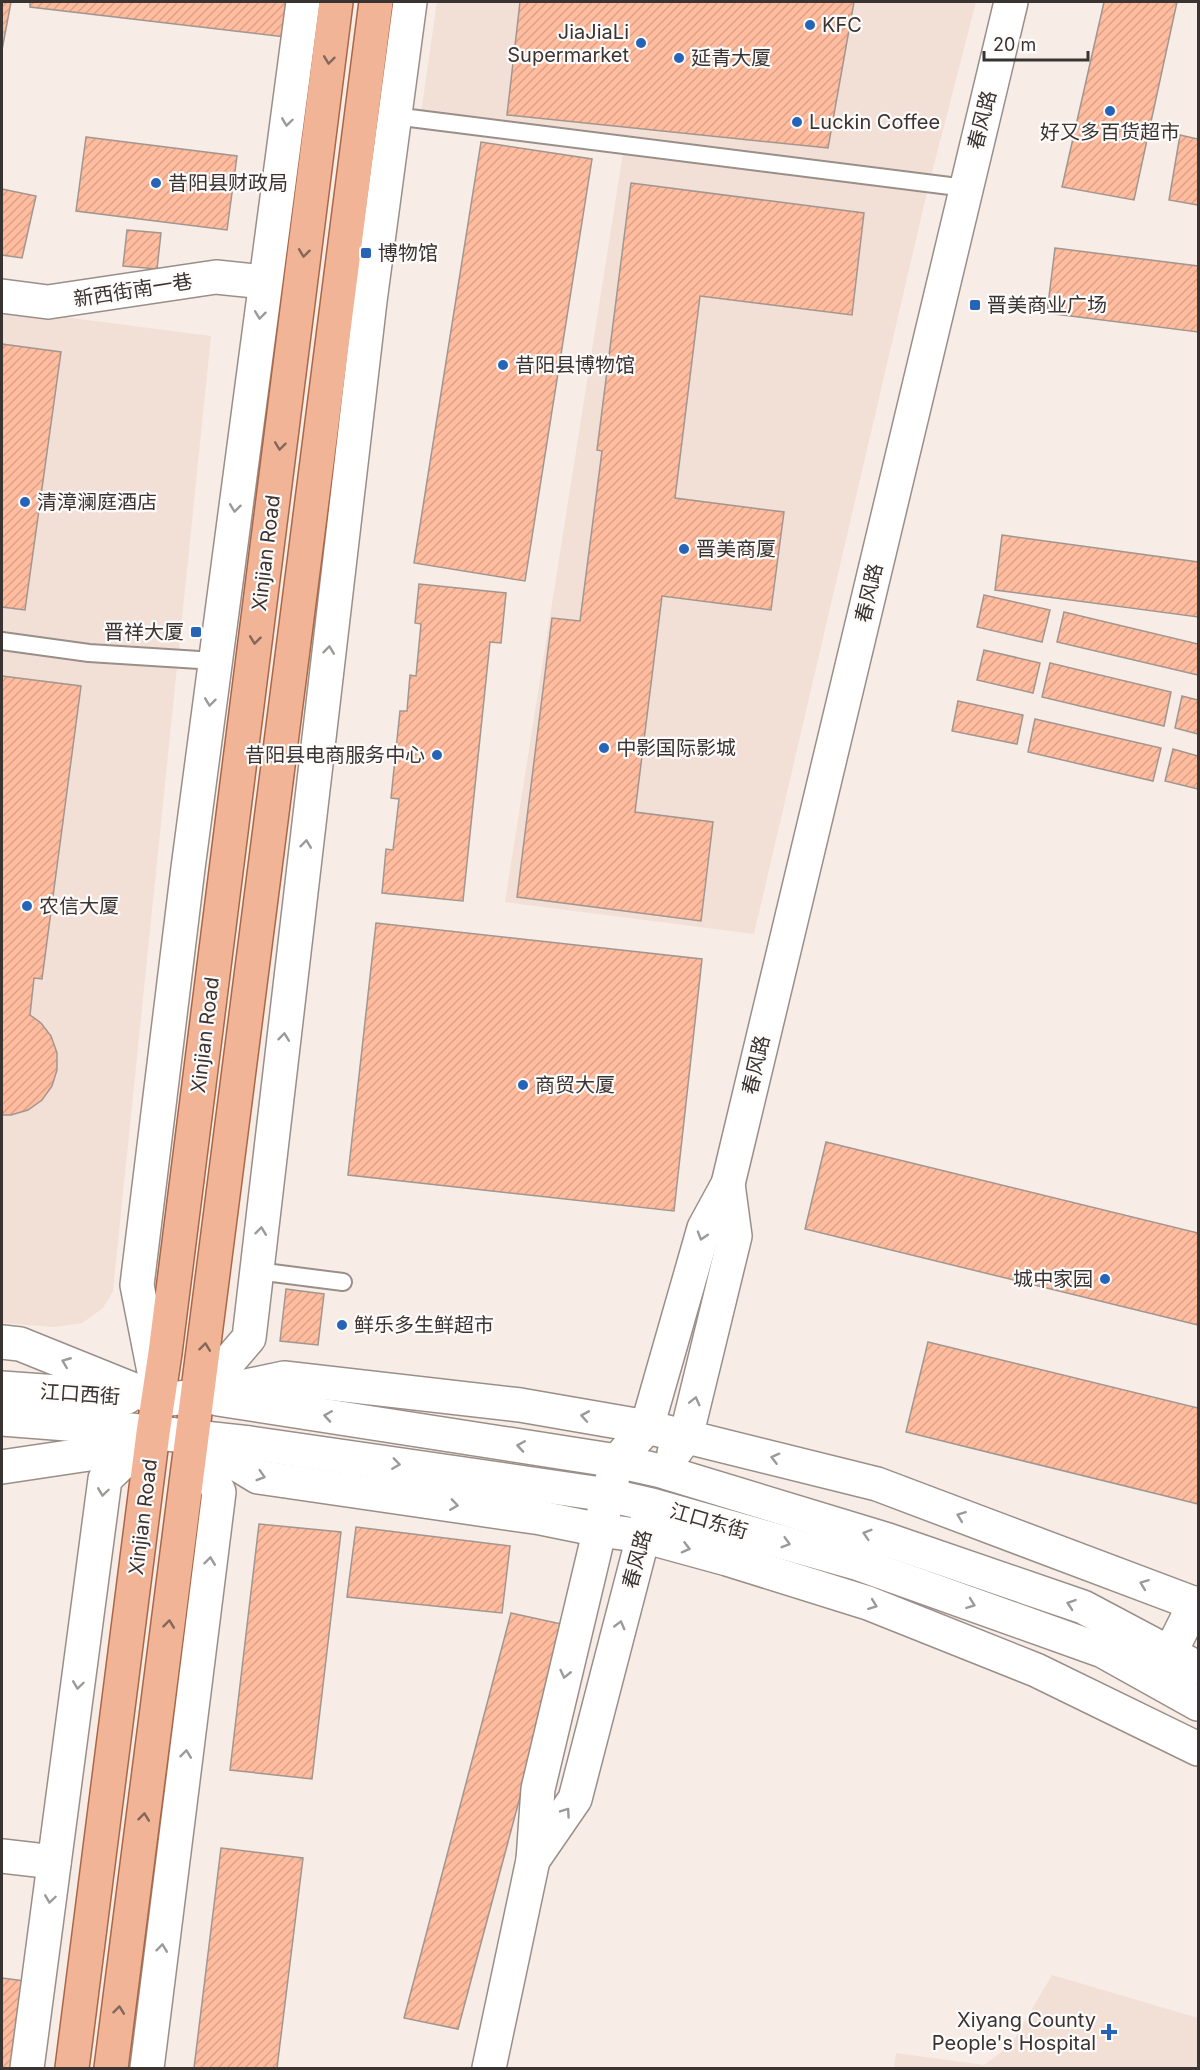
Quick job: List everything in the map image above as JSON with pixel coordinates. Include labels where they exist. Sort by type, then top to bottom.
[{"type":"main road","points":[[159,1400],[137,1285],[215,661],[303,2]]},
{"type":"main road","name":"Xinjian Road","points":[[72,2068],[336,2]]},
{"type":"main road","name":"Xinjian Road","points":[[111,2068],[376,2]]},
{"type":"main road","points":[[199,1396],[249,1338],[370,301],[410,2]]},
{"type":"main road","name":"春风路","points":[[489,2068],[533,1860],[538,1789],[608,1495],[617,1461],[647,1427],[704,1227],[728,1184],[1011,2]]},
{"type":"main road","name":"新西街南一巷","points":[[2,296],[48,302],[216,277],[265,282]]},
{"type":"main road","name":"春风路","points":[[533,1860],[575,1799],[661,1471],[686,1437],[735,1236],[728,1184]]},
{"type":"main road","points":[[2,1342],[20,1344],[159,1400]]},
{"type":"main road","points":[[199,1396],[284,1378],[520,1405],[647,1427],[877,1484],[1197,1604],[1172,1666],[1128,1715]]},
{"type":"main road","name":"江口西街","points":[[2,1388],[159,1400],[199,1396]]},
{"type":"main road","name":"江口东街","points":[[199,1396],[617,1461],[661,1471],[888,1540],[1083,1608],[1172,1666],[1198,1704]]},
{"type":"main road","name":"江口西街","points":[[2,1419],[192,1437]]},
{"type":"main road","points":[[2,1467],[89,1454],[153,1432]]},
{"type":"main road","points":[[27,2068],[105,1479],[153,1432]]},
{"type":"main road","points":[[192,1437],[258,1477],[542,1518],[643,1536],[727,1559],[868,1603],[1036,1670],[1198,1749]]},
{"type":"main road","points":[[147,2068],[219,1492],[192,1437]]},
{"type":"main road","name":"江口东街","points":[[192,1437],[250,1443],[608,1495],[652,1505],[859,1564],[1103,1651],[1172,1666]]},
{"type":"main road","points":[[2,1856],[54,1862]]},
{"type":"lane","points":[[394,116],[966,188]]},
{"type":"lane","points":[[2,641],[89,653],[215,661]]},
{"type":"lane","points":[[257,1271],[343,1282]]},
{"type":"shaded area","points":[[437,2],[976,2],[928,188],[754,934],[505,902],[624,147],[420,120]]},
{"type":"shaded area","points":[[2,309],[211,336],[113,1291],[103,1308],[82,1323],[54,1327],[2,1323]]},
{"type":"shaded area","name":"Xiyang County People's Hospital","points":[[1052,1975],[1198,2018],[1198,2068],[894,2068],[896,2053],[984,2065],[1011,2045]]},
{"type":"building","points":[[2,2],[11,2],[2,50]]},
{"type":"building","points":[[30,2],[289,2],[285,37],[30,7]]},
{"type":"building","name":"延青大厦","points":[[520,2],[854,2],[828,148],[507,115]]},
{"type":"building","points":[[1104,2],[1177,2],[1134,200],[1062,187]]},
{"type":"building","points":[[1180,135],[1198,139],[1198,205],[1169,200]]},
{"type":"building","name":"昔阳县财政局","points":[[86,137],[237,156],[227,230],[76,211]]},
{"type":"building","name":"昔阳县博物馆","points":[[481,142],[592,159],[525,581],[414,563]]},
{"type":"building","name":"晋美商厦","points":[[631,183],[864,213],[852,315],[700,296],[675,498],[784,512],[771,610],[662,596],[635,812],[713,822],[701,921],[517,897],[552,618],[580,621],[602,451],[597,450]]},
{"type":"building","points":[[2,189],[36,196],[22,258],[2,255]]},
{"type":"building","points":[[127,230],[161,233],[157,269],[123,266]]},
{"type":"building","points":[[1055,248],[1198,266],[1198,332],[1047,313]]},
{"type":"building","points":[[2,344],[61,352],[25,610],[2,607]]},
{"type":"building","points":[[1002,535],[1198,562],[1198,617],[995,590]]},
{"type":"building","name":"昔阳县电商服务中心","points":[[419,584],[506,593],[501,643],[490,642],[463,901],[382,893],[386,849],[393,850],[399,799],[391,798],[400,711],[407,711],[410,675],[416,676],[421,624],[415,623]]},
{"type":"building","points":[[984,595],[1050,610],[1042,642],[977,627]]},
{"type":"building","points":[[1064,612],[1198,644],[1198,675],[1057,642]]},
{"type":"building","points":[[984,650],[1040,663],[1033,693],[977,680]]},
{"type":"building","points":[[1050,663],[1171,692],[1164,726],[1042,697]]},
{"type":"building","name":"农信大厦","points":[[2,676],[81,686],[42,979],[34,978],[30,1015],[41,1023],[51,1036],[57,1053],[57,1070],[52,1086],[42,1100],[28,1110],[11,1115],[2,1115]]},
{"type":"building","points":[[1182,696],[1198,700],[1198,734],[1175,728]]},
{"type":"building","points":[[958,701],[1023,715],[1017,744],[952,731]]},
{"type":"building","points":[[1035,719],[1161,748],[1153,781],[1028,752]]},
{"type":"building","points":[[1173,749],[1198,756],[1198,789],[1165,781]]},
{"type":"building","name":"商贸大厦","points":[[376,923],[702,959],[674,1211],[348,1175]]},
{"type":"building","name":"城中家园","points":[[826,1142],[1198,1233],[1198,1325],[805,1229]]},
{"type":"building","points":[[286,1289],[324,1294],[318,1345],[280,1341]]},
{"type":"building","points":[[928,1342],[1198,1408],[1198,1504],[906,1432]]},
{"type":"building","points":[[259,1524],[341,1532],[312,1779],[230,1770]]},
{"type":"building","points":[[356,1527],[510,1546],[502,1613],[347,1597]]},
{"type":"building","points":[[511,1613],[566,1625],[458,2029],[404,2018]]},
{"type":"building","points":[[221,1848],[303,1858],[277,2068],[194,2068]]},
{"type":"building","points":[[2,1978],[32,1982],[20,2068],[2,2068]]},
{"type":"place","name":"KFC","points":[[810,25]]},
{"type":"place","name":"JiaJiaLi Supermarket","points":[[641,43]]},
{"type":"place","name":"延青大厦","points":[[679,58]]},
{"type":"place","name":"好又多百货超市","points":[[1110,111]]},
{"type":"place","name":"Luckin Coffee","points":[[797,122]]},
{"type":"place","name":"昔阳县财政局","points":[[156,183]]},
{"type":"place","name":"博物馆","points":[[366,253]]},
{"type":"place","name":"晋美商业广场","points":[[975,305]]},
{"type":"place","name":"昔阳县博物馆","points":[[503,365]]},
{"type":"place","name":"清漳澜庭酒店","points":[[25,502]]},
{"type":"place","name":"晋美商厦","points":[[684,549]]},
{"type":"place","name":"晋祥大厦","points":[[196,632]]},
{"type":"place","name":"中影国际影城","points":[[604,748]]},
{"type":"place","name":"昔阳县电商服务中心","points":[[437,755]]},
{"type":"place","name":"农信大厦","points":[[27,906]]},
{"type":"place","name":"商贸大厦","points":[[523,1085]]},
{"type":"place","name":"城中家园","points":[[1105,1279]]},
{"type":"place","name":"鲜乐多生鲜超市","points":[[342,1325]]},
{"type":"place","name":"Xiyang County People's Hospital","points":[[1109,2032]]}]
